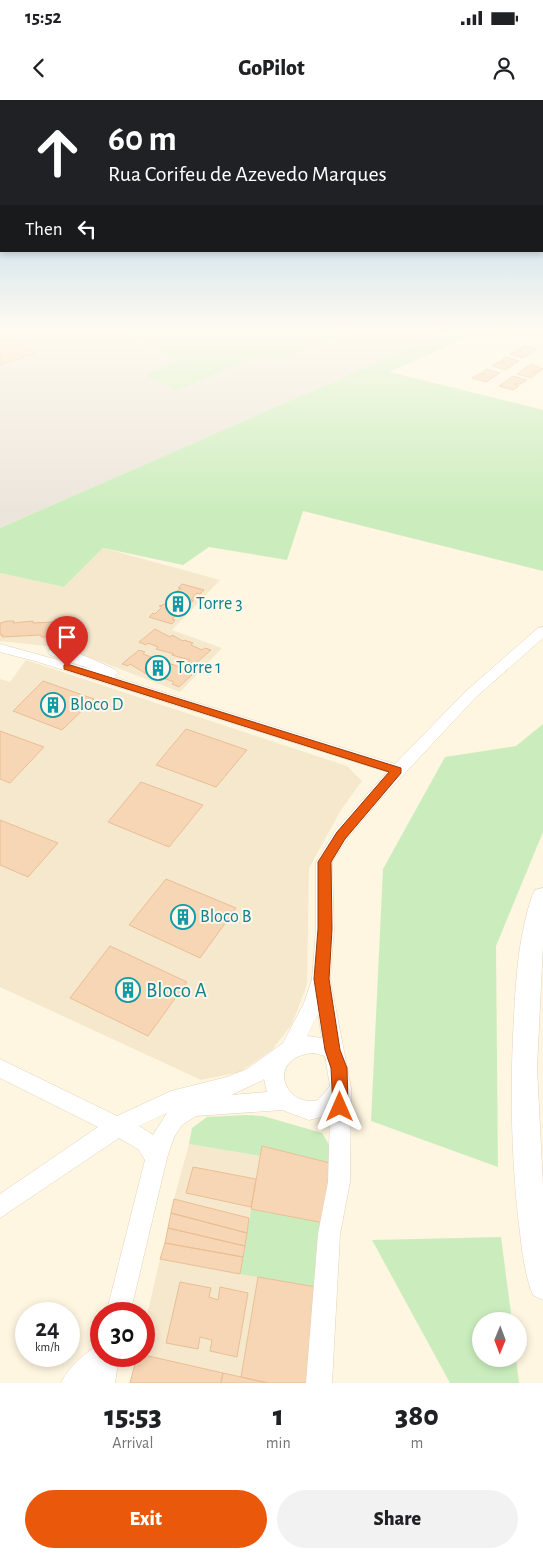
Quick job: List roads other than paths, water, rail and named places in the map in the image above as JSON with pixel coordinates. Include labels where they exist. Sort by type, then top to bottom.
[{"type":"street","points":[[319,1383],[329,1234],[339,1182],[341,1088],[322,979],[325,929],[324,862],[341,835],[397,770],[470,695],[543,631]]},
{"type":"street","points":[[2,648],[44,654],[86,667],[134,689],[397,770]]},
{"type":"street","points":[[543,896],[532,930],[523,1056],[531,1211],[543,1284]]},
{"type":"street","points":[[322,979],[313,1004],[287,1050],[276,1061],[273,1076],[277,1092],[294,1107],[317,1110],[328,1107],[341,1088]]},
{"type":"street","points":[[0,1207],[118,1126],[170,1100],[229,1086],[254,1075],[287,1050],[312,1043],[333,1050]]},
{"type":"street","points":[[0,1068],[118,1126],[146,1142],[156,1158]]},
{"type":"street","points":[[121,1302],[156,1158],[165,1132],[175,1118],[194,1108],[284,1100]]},
{"type":"street","points":[[74,1383],[91,1367]]},
{"type":"street","points":[[102,1383],[105,1367]]},
{"type":"place","name":"Torre 3","points":[[178,604]]},
{"type":"place","name":"Torre 1","points":[[158,668]]},
{"type":"place","name":"Bloco D","points":[[53,705]]},
{"type":"place","name":"Bloco B","points":[[183,917]]},
{"type":"place","name":"Bloco A","points":[[128,990]]}]
